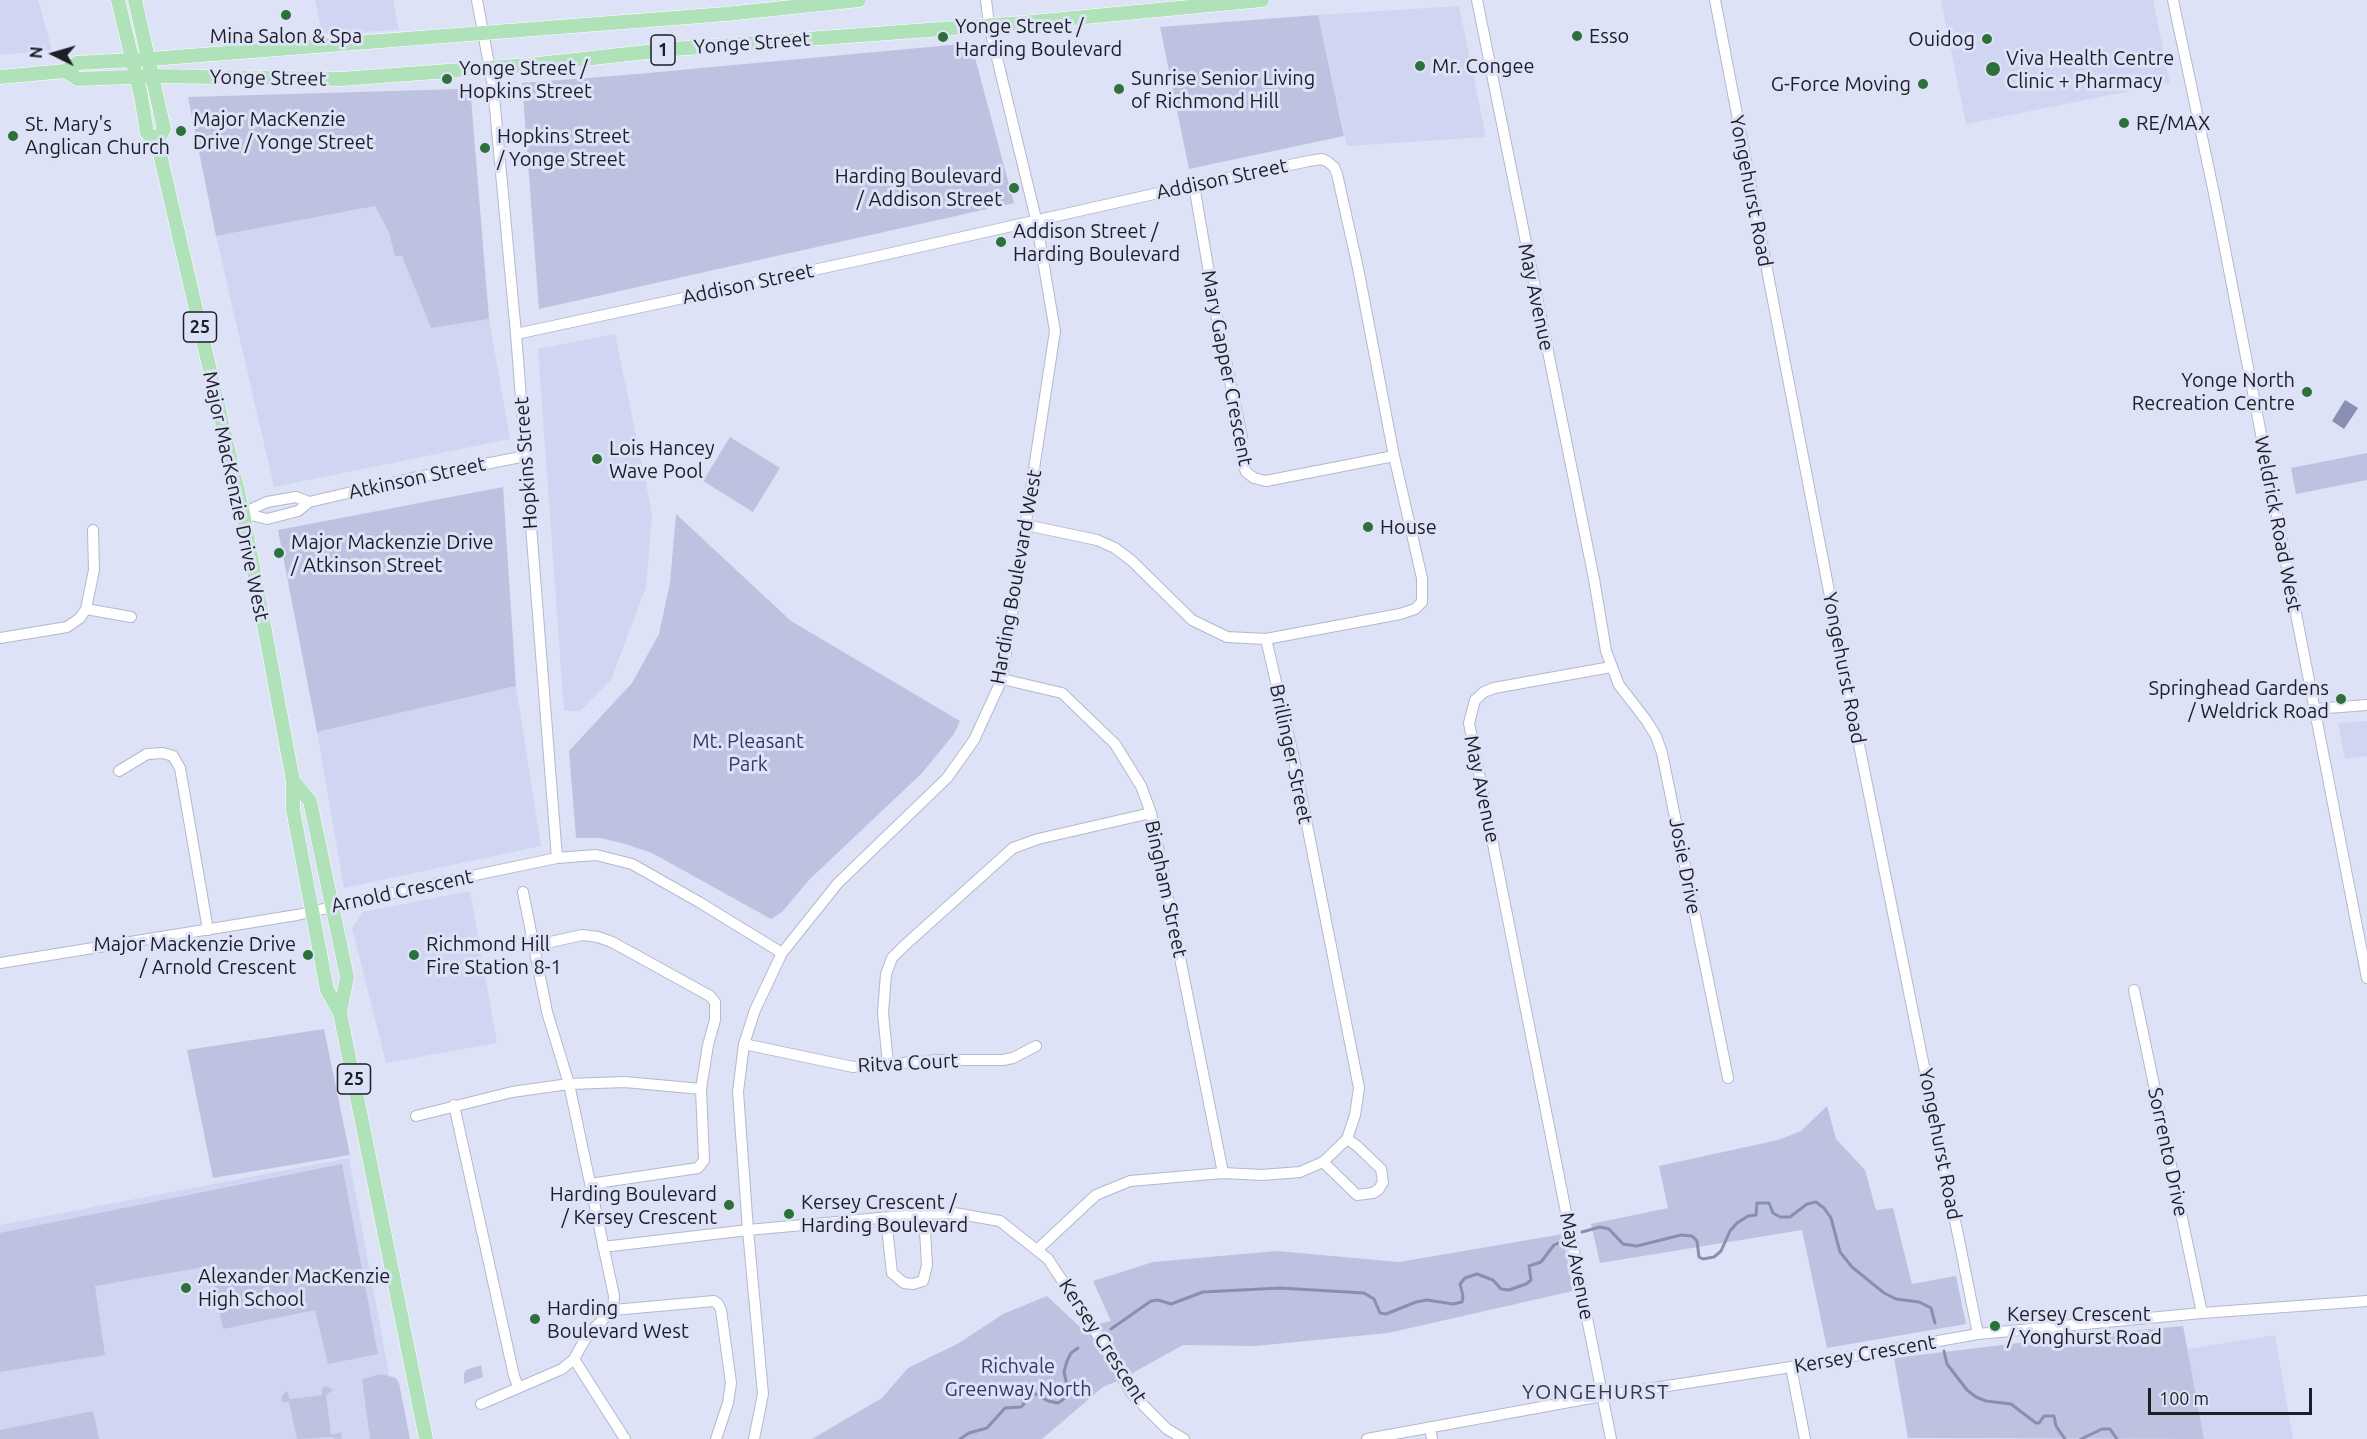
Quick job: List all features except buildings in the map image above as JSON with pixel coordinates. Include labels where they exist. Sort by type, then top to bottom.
[{"type":"main road","name":"25","points":[[118,0],[132,59]]},
{"type":"main road","name":"25","points":[[135,0],[150,59]]},
{"type":"main road","name":"Yonge Street","points":[[64,72],[77,63],[726,14],[859,0]]},
{"type":"main road","name":"Yonge Street","points":[[0,76],[64,72],[78,79],[154,76],[341,80],[529,65],[674,49],[989,25],[1262,0]]},
{"type":"main road","name":"Major MacKenzie Drive West","points":[[132,59],[147,133],[157,141],[243,513],[293,781],[294,810],[327,990],[340,1013],[426,1439]]},
{"type":"main road","name":"Major MacKenzie Drive West","points":[[150,59],[164,129],[157,141]]},
{"type":"main road","name":"Major MacKenzie Drive West","points":[[293,781],[310,801],[347,977],[340,1013]]},
{"type":"street","name":"Hopkins Street","points":[[477,0],[490,67],[516,334],[557,858]]},
{"type":"street","name":"Harding Boulevard West","points":[[754,1439],[763,1394],[738,1092],[744,1044],[755,1010],[782,953],[838,884],[947,778],[974,740],[1002,679],[1055,331],[1036,219],[989,25],[986,0]]},
{"type":"street","name":"May Avenue","points":[[1477,0],[1611,667],[1494,688],[1484,692],[1475,700],[1469,723],[1611,1439]]},
{"type":"street","name":"Yongehurst Road","points":[[1715,0],[1846,676],[1978,1334]]},
{"type":"street","name":"Weldrick Road West","points":[[2173,0],[2367,978]]},
{"type":"street","name":"Addison Street","points":[[516,334],[874,257],[1036,219],[1322,159],[1334,167],[1358,268],[1394,456],[1422,578],[1422,602],[1419,607],[1400,614],[1266,639]]},
{"type":"street","name":"Mary Gapper Crescent","points":[[1194,185],[1216,314],[1242,437],[1242,460],[1246,472],[1254,478],[1266,481],[1394,456]]},
{"type":"street","name":"Atkinson Street","points":[[243,513],[267,519],[298,512],[309,502],[526,456]]},
{"type":"street","name":"Atkinson Street","points":[[243,513],[267,502],[296,497],[309,502]]},
{"type":"street","points":[[1026,525],[1097,540],[1115,548],[1132,561],[1192,620],[1227,637],[1266,639]]},
{"type":"street","points":[[0,639],[67,627],[80,618],[86,609],[94,570],[93,530]]},
{"type":"street","points":[[86,609],[131,617]]},
{"type":"street","name":"Brillinger Street","points":[[1038,1249],[1096,1195],[1114,1186],[1130,1181],[1223,1173],[1262,1175],[1300,1172],[1323,1162],[1347,1139],[1355,1115],[1359,1088],[1356,1067],[1294,759],[1266,639]]},
{"type":"street","name":"Josie Drive","points":[[1611,667],[1619,685],[1656,736],[1662,753],[1728,1078]]},
{"type":"street","name":"Bingham Street","points":[[1002,679],[1062,693],[1115,744],[1141,786],[1151,813],[1223,1173]]},
{"type":"street","points":[[2315,709],[2367,705]]},
{"type":"street","points":[[119,771],[147,754],[163,753],[173,756],[180,768],[208,930]]},
{"type":"street","points":[[888,1065],[883,1013],[886,974],[892,958],[905,945],[1012,848],[1038,839],[1151,813]]},
{"type":"street","name":"Arnold Crescent","points":[[0,963],[208,930],[332,907],[557,858],[596,855],[632,864],[782,953]]},
{"type":"street","points":[[523,892],[547,1012],[569,1084],[614,1296],[613,1310]]},
{"type":"street","points":[[533,946],[582,935],[598,937],[612,942],[710,996],[716,1002],[717,1008],[701,1089],[704,1160],[698,1168],[590,1184]]},
{"type":"street","name":"Sorrento Drive","points":[[2134,990],[2202,1313]]},
{"type":"street","name":"Ritva Court","points":[[744,1044],[853,1067],[939,1060],[1003,1060],[1013,1058],[1036,1046]]},
{"type":"street","points":[[416,1116],[512,1092],[569,1084],[625,1082],[701,1089]]},
{"type":"street","points":[[454,1105],[518,1386]]},
{"type":"street","points":[[1323,1162],[1357,1195],[1373,1193],[1379,1189],[1383,1182],[1381,1169],[1347,1139]]},
{"type":"street","name":"Kersey Crescent","points":[[748,1230],[924,1214],[954,1213],[1000,1221],[1038,1249],[1055,1268],[1102,1341],[1132,1394],[1167,1429],[1184,1439]]},
{"type":"street","points":[[886,1218],[892,1274],[904,1283],[912,1284],[923,1281],[927,1264],[924,1214]]},
{"type":"street","points":[[603,1247],[748,1230]]},
{"type":"street","points":[[480,1404],[562,1369],[574,1359],[588,1334],[613,1310],[705,1301],[718,1304],[731,1383],[728,1404],[716,1439]]},
{"type":"street","name":"Kersey Crescent","points":[[1367,1439],[1602,1396],[1791,1367],[1978,1334],[2202,1313],[2367,1301]]},
{"type":"street","points":[[574,1359],[625,1439]]},
{"type":"street","points":[[1791,1367],[1805,1439]]},
{"type":"street","points":[[1430,1427],[1432,1439]]},
{"type":"shaded area","points":[[0,0],[38,0],[52,50],[0,55]]},
{"type":"shaded area","points":[[315,0],[393,0],[399,30],[322,34]]},
{"type":"shaded area","points":[[1941,0],[2153,0],[2170,83],[1966,124]]},
{"type":"shaded area","points":[[1459,6],[1486,137],[1347,146],[1318,15]]},
{"type":"shaded area","points":[[375,206],[389,233],[395,256],[402,255],[431,328],[489,319],[510,439],[274,487],[216,236]]},
{"type":"shaded area","points":[[615,334],[652,514],[646,587],[611,680],[580,711],[564,711],[538,349]]},
{"type":"shaded area","points":[[2345,400],[2358,408],[2344,429],[2332,421]]},
{"type":"shaded area","points":[[516,686],[541,846],[344,888],[317,732]]},
{"type":"shaded area","points":[[2367,721],[2367,756],[2345,759],[2338,723]]},
{"type":"shaded area","points":[[470,891],[497,1043],[386,1063],[352,928],[363,912]]},
{"type":"shaded area","name":"Alexander MacKenzie High School","points":[[349,1158],[401,1439],[0,1439],[0,1225]]},
{"type":"shaded area","points":[[2275,1335],[2293,1439],[2204,1439],[2187,1349]]},
{"type":"green space","points":[[1318,15],[1344,136],[1189,169],[1160,27]]},
{"type":"green space","points":[[962,44],[974,54],[1014,203],[539,309],[522,83]]},
{"type":"green space","points":[[460,89],[471,98],[489,319],[431,328],[402,256],[395,256],[389,233],[375,206],[216,236],[188,97]]},
{"type":"green space","points":[[730,437],[780,468],[753,512],[703,481]]},
{"type":"green space","points":[[2367,453],[2367,480],[2296,494],[2291,468]]},
{"type":"green space","points":[[503,487],[516,686],[317,732],[278,530]]},
{"type":"green space","name":"Mt. Pleasant Park","points":[[676,514],[791,621],[960,721],[954,734],[922,773],[810,879],[782,912],[771,919],[652,853],[600,838],[576,838],[569,751],[632,683],[659,634],[670,583]]},
{"type":"green space","points":[[324,1029],[350,1155],[213,1178],[187,1050]]},
{"type":"green space","points":[[1827,1106],[1836,1139],[1865,1170],[1876,1210],[1893,1208],[1912,1284],[1956,1276],[1966,1324],[1827,1348],[1802,1230],[1600,1263],[1591,1224],[1668,1208],[1659,1166],[1778,1140],[1801,1131]]},
{"type":"green space","points":[[342,1164],[378,1354],[328,1364],[315,1310],[223,1329],[210,1266],[95,1286],[105,1355],[0,1372],[0,1233]]},
{"type":"green space","name":"Richvale Greenway North","points":[[1563,1234],[1573,1291],[1388,1333],[1255,1346],[1183,1345],[1103,1387],[1042,1439],[812,1439],[882,1398],[908,1368],[959,1343],[1003,1314],[1047,1296],[1081,1328],[1111,1321],[1093,1281],[1153,1262],[1277,1251],[1399,1262]]},
{"type":"green space","points":[[2183,1326],[2204,1439],[1908,1438],[1894,1358],[2085,1335]]},
{"type":"green space","points":[[481,1365],[483,1377],[464,1384],[466,1370]]},
{"type":"green space","points":[[381,1374],[396,1378],[399,1383],[410,1439],[370,1439],[362,1379]]},
{"type":"green space","points":[[327,1386],[333,1390],[326,1395],[331,1435],[342,1432],[341,1439],[333,1437],[297,1439],[289,1402],[281,1402],[282,1396],[287,1391],[290,1399],[322,1395],[322,1388]]},
{"type":"green space","points":[[93,1411],[99,1439],[0,1439],[0,1430]]},
{"type":"waterway","points":[[1582,1232],[1600,1227],[1609,1229],[1623,1244],[1637,1246],[1681,1235],[1692,1236],[1697,1241],[1699,1257],[1703,1259],[1714,1257],[1721,1251],[1730,1231],[1737,1223],[1748,1216],[1756,1215],[1757,1203],[1769,1203],[1773,1213],[1780,1217],[1790,1217],[1807,1204],[1816,1202],[1831,1218],[1840,1252],[1852,1267],[1884,1293],[1896,1299],[1919,1302],[1931,1308],[1935,1323]]},
{"type":"waterway","points":[[1111,1329],[1151,1301],[1158,1300],[1171,1304],[1203,1292],[1280,1288],[1364,1293],[1374,1299],[1380,1313],[1386,1314],[1427,1300],[1453,1304],[1462,1302],[1460,1284],[1465,1278],[1477,1274],[1493,1280],[1501,1289],[1509,1290],[1526,1284],[1531,1280],[1529,1266],[1541,1262],[1554,1245],[1563,1241]]},
{"type":"waterway","points":[[960,1439],[969,1433],[987,1428],[1005,1408],[1021,1407],[1024,1404],[1020,1392],[1027,1389],[1048,1401],[1058,1403],[1064,1399],[1068,1390],[1064,1372],[1067,1361],[1071,1353],[1078,1348]]},
{"type":"waterway","points":[[1944,1351],[1947,1364],[1967,1390],[1976,1397],[1986,1401],[2011,1404],[2036,1423],[2039,1423],[2044,1416],[2054,1416],[2056,1426],[2065,1439]]},
{"type":"waterway","points":[[2081,1439],[2102,1429],[2110,1429],[2117,1439]]},
{"type":"place","name":"Mina Salon & Spa","points":[[286,15]]},
{"type":"place","name":"Esso","points":[[1577,36]]},
{"type":"place","name":"Yonge Street / Harding Boulevard","points":[[943,37]]},
{"type":"place","name":"Ouidog","points":[[1987,39]]},
{"type":"place","name":"Mr. Congee","points":[[1420,66]]},
{"type":"place","name":"Viva Health Centre Clinic + Pharmacy","points":[[1993,69]]},
{"type":"place","name":"Yonge Street / Hopkins Street","points":[[447,79]]},
{"type":"place","name":"G-Force Moving","points":[[1923,84]]},
{"type":"place","name":"Sunrise Senior Living of Richmond Hill","points":[[1119,89]]},
{"type":"place","name":"RE/MAX","points":[[2124,123]]},
{"type":"place","name":"Major MacKenzie Drive / Yonge Street","points":[[181,131]]},
{"type":"place","name":"St. Mary's Anglican Church","points":[[13,136]]},
{"type":"place","name":"Hopkins Street / Yonge Street","points":[[485,148]]},
{"type":"place","name":"Harding Boulevard / Addison Street","points":[[1014,188]]},
{"type":"place","name":"Addison Street / Harding Boulevard","points":[[1001,242]]},
{"type":"place","name":"Yonge North Recreation Centre","points":[[2307,392]]},
{"type":"place","name":"Lois Hancey Wave Pool","points":[[597,459]]},
{"type":"place","name":"House","points":[[1368,527]]},
{"type":"place","name":"Major Mackenzie Drive / Atkinson Street","points":[[279,553]]},
{"type":"place","name":"Springhead Gardens / Weldrick Road","points":[[2341,699]]},
{"type":"place","name":"Major Mackenzie Drive / Arnold Crescent","points":[[308,955]]},
{"type":"place","name":"Richmond Hill Fire Station 8-1","points":[[414,955]]},
{"type":"place","name":"Harding Boulevard / Kersey Crescent","points":[[729,1205]]},
{"type":"place","name":"Kersey Crescent / Harding Boulevard","points":[[789,1214]]},
{"type":"place","name":"Alexander MacKenzie High School","points":[[186,1288]]},
{"type":"place","name":"Harding Boulevard West","points":[[535,1319]]},
{"type":"place","name":"Kersey Crescent / Yonghurst Road","points":[[1995,1326]]},
{"type":"district","name":"YONGEHURST","points":[[1596,1392]]}]
